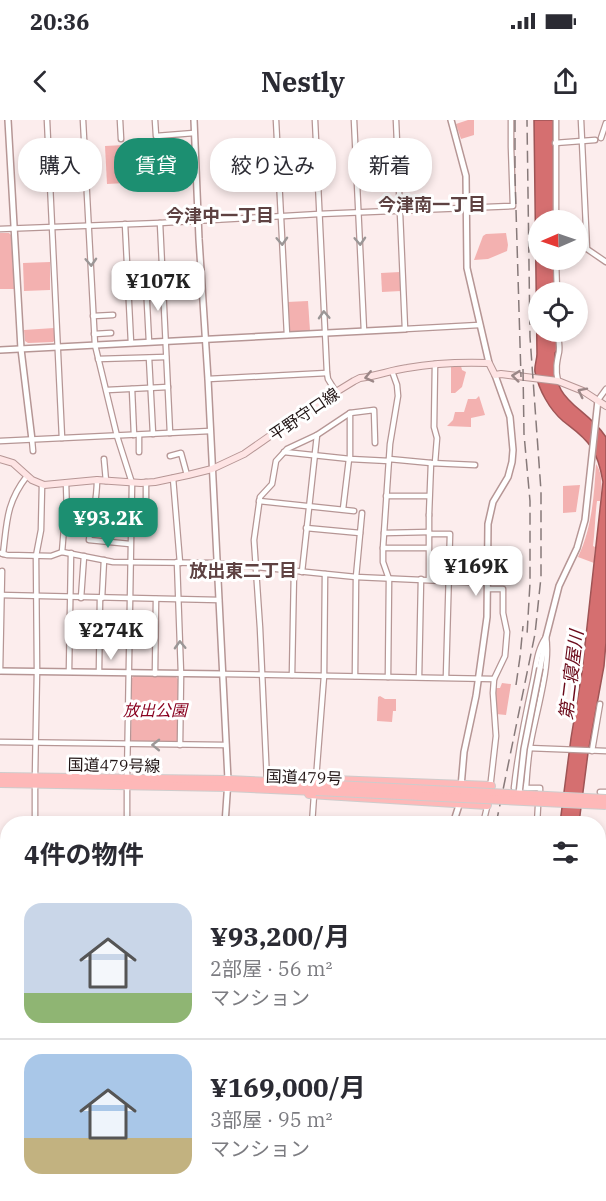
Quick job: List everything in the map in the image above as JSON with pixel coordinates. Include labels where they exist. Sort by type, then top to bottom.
[{"type":"highway","points":[[0,777],[127,782]]},
{"type":"highway","points":[[0,783],[35,780]]},
{"type":"highway","name":"国道479号線","points":[[127,782],[228,783]]},
{"type":"highway","name":"国道479号","points":[[228,783],[268,782],[316,787],[521,794],[604,794]]},
{"type":"highway","name":"国道479号","points":[[228,783],[283,790],[316,787]]},
{"type":"highway","points":[[316,787],[491,786]]},
{"type":"highway","points":[[316,787],[460,804],[487,805]]},
{"type":"highway","name":"国道479号","points":[[521,794],[606,805]]},
{"type":"main road","name":"平野守口線","points":[[42,485],[97,480],[146,482],[212,469],[244,454],[309,408],[360,378],[435,363],[489,363]]},
{"type":"main road","points":[[489,363],[495,375],[558,381],[583,391],[606,405]]},
{"type":"main road","points":[[0,459],[13,464],[36,483],[42,485]]},
{"type":"street","points":[[8,120],[21,348],[33,451]]},
{"type":"street","points":[[47,120],[62,438]]},
{"type":"street","points":[[83,120],[95,345],[117,436],[132,483],[127,816]]},
{"type":"street","points":[[120,120],[121,138]]},
{"type":"street","points":[[155,120],[156,136],[194,133]]},
{"type":"street","points":[[194,120],[228,783],[226,816]]},
{"type":"street","points":[[276,120],[287,335]]},
{"type":"street","points":[[315,120],[327,373],[336,392]]},
{"type":"street","points":[[354,120],[364,331]]},
{"type":"street","points":[[396,120],[405,329]]},
{"type":"street","points":[[451,120],[466,176],[467,267],[489,363]]},
{"type":"street","points":[[0,230],[513,206],[511,120]]},
{"type":"street","points":[[556,120],[556,210]]},
{"type":"street","points":[[581,120],[587,249],[606,262]]},
{"type":"street","points":[[597,139],[606,123]]},
{"type":"street","points":[[555,143],[597,139],[606,145]]},
{"type":"street","points":[[160,223],[170,433]]},
{"type":"street","points":[[125,224],[130,343]]},
{"type":"street","points":[[146,284],[149,342]]},
{"type":"street","points":[[93,316],[113,315]]},
{"type":"street","points":[[0,350],[479,325]]},
{"type":"street","points":[[94,334],[111,333]]},
{"type":"street","points":[[558,342],[559,352],[556,359],[558,381]]},
{"type":"street","points":[[98,359],[166,357]]},
{"type":"street","points":[[149,358],[153,434]]},
{"type":"street","points":[[429,579],[429,496],[437,438],[434,427],[435,363]]},
{"type":"street","points":[[388,677],[389,579],[383,562],[383,548],[389,460],[398,396],[392,371]]},
{"type":"street","points":[[208,379],[327,373]]},
{"type":"street","points":[[456,816],[460,804],[464,752],[479,678],[487,617],[488,522],[493,502],[508,477],[512,462],[510,417],[495,375]]},
{"type":"street","points":[[107,390],[168,387]]},
{"type":"street","points":[[132,389],[139,452]]},
{"type":"street","points":[[521,794],[524,749],[546,637],[559,586],[577,548],[583,529],[598,400],[606,389]]},
{"type":"street","points":[[268,782],[254,540],[260,497],[272,484],[276,461],[284,452],[317,435],[350,413],[374,410],[375,443]]},
{"type":"street","points":[[344,509],[349,459],[350,413]]},
{"type":"street","points":[[0,441],[210,431]]},
{"type":"street","points":[[302,572],[317,435]]},
{"type":"street","points":[[284,452],[349,459],[475,465]]},
{"type":"street","points":[[170,456],[182,453],[187,475]]},
{"type":"street","points":[[104,459],[106,481]]},
{"type":"street","points":[[27,476],[9,507],[2,553],[51,556],[62,552],[131,563],[216,563],[356,577],[429,579],[503,589],[503,613],[507,632],[504,660],[494,679],[496,736],[491,786],[485,816]]},
{"type":"street","points":[[173,478],[181,674],[180,745]]},
{"type":"street","points":[[97,480],[96,504],[89,540],[130,544]]},
{"type":"street","points":[[132,506],[146,504],[146,482]]},
{"type":"street","points":[[62,552],[67,515],[66,483]]},
{"type":"street","points":[[34,816],[37,671],[36,556],[41,530],[42,485]]},
{"type":"street","points":[[386,495],[429,496]]},
{"type":"street","points":[[259,501],[354,511]]},
{"type":"street","points":[[355,676],[356,577],[362,513]]},
{"type":"street","points":[[306,528],[360,533]]},
{"type":"street","points":[[384,533],[450,534],[447,677]]},
{"type":"street","points":[[383,548],[428,549]]},
{"type":"street","points":[[69,671],[71,553]]},
{"type":"street","points":[[81,598],[84,556]]},
{"type":"street","points":[[99,672],[104,560]]},
{"type":"street","points":[[2,571],[0,671],[494,679]]},
{"type":"street","points":[[292,675],[294,572]]},
{"type":"street","points":[[313,816],[324,676],[325,574]]},
{"type":"street","points":[[419,677],[421,579]]},
{"type":"street","points":[[1,595],[219,600]]},
{"type":"street","points":[[155,674],[156,599]]},
{"type":"street","points":[[521,794],[514,788],[519,746],[541,643],[546,637]]},
{"type":"street","points":[[521,794],[546,668],[546,637]]},
{"type":"street","points":[[591,751],[600,704]]},
{"type":"street","points":[[0,742],[226,745]]},
{"type":"street","points":[[519,746],[606,751]]},
{"type":"street","points":[[521,794],[540,788],[540,791]]},
{"type":"street","points":[[537,816],[538,806]]},
{"type":"green space","points":[[474,120],[474,135],[461,139],[456,124]]},
{"type":"green space","points":[[105,146],[114,146],[114,184],[107,184]]},
{"type":"green space","points":[[0,233],[11,235],[14,289],[0,289]]},
{"type":"green space","points":[[506,233],[507,251],[488,259],[474,260],[483,236]]},
{"type":"green space","points":[[50,262],[50,290],[24,291],[23,263]]},
{"type":"green space","points":[[400,272],[401,291],[382,292],[381,273]]},
{"type":"green space","points":[[308,301],[310,331],[289,332],[287,302]]},
{"type":"green space","points":[[54,328],[55,340],[53,342],[28,343],[25,341],[24,330]]},
{"type":"green space","points":[[461,366],[466,372],[462,387],[455,393],[451,393],[451,367]]},
{"type":"green space","points":[[479,396],[485,415],[471,418],[471,427],[447,426],[453,420],[455,412],[464,412],[468,399],[476,399]]},
{"type":"green space","points":[[596,464],[600,472],[601,486],[600,501],[597,501],[596,507],[594,563],[578,557],[589,523]]},
{"type":"green space","points":[[580,485],[576,512],[563,513],[563,486]]},
{"type":"green space","name":"放出公園","points":[[134,676],[176,677],[178,679],[177,741],[175,743],[133,742],[131,740],[132,678]]},
{"type":"green space","points":[[502,683],[511,684],[506,715],[496,714],[495,688],[500,688]]},
{"type":"green space","points":[[378,697],[385,699],[396,699],[396,711],[393,711],[392,722],[377,721]]},
{"type":"shaded area","points":[[534,120],[553,120],[554,210],[535,210]]},
{"type":"shaded area","points":[[536,270],[555,270],[556,282],[536,282]]},
{"type":"shaded area","points":[[537,342],[557,342],[555,370],[563,393],[606,437],[606,642],[580,816],[561,816],[582,672],[603,482],[593,451],[581,436],[553,411],[539,386],[535,368]]},
{"type":"railway","points":[[515,120],[521,377]]},
{"type":"railway","points":[[498,816],[535,634],[541,577],[541,491],[530,337],[527,120]]},
{"type":"railway","points":[[523,369],[524,434],[530,501],[530,583],[527,635]]},
{"type":"railway","points":[[516,685],[523,626]]},
{"type":"district","name":"今津南一丁目","points":[[432,204]]},
{"type":"district","name":"今津中一丁目","points":[[220,215]]},
{"type":"district","name":"放出東二丁目","points":[[243,570]]},
{"type":"water label","name":"第二寝屋川","points":[[571,675]]}]
